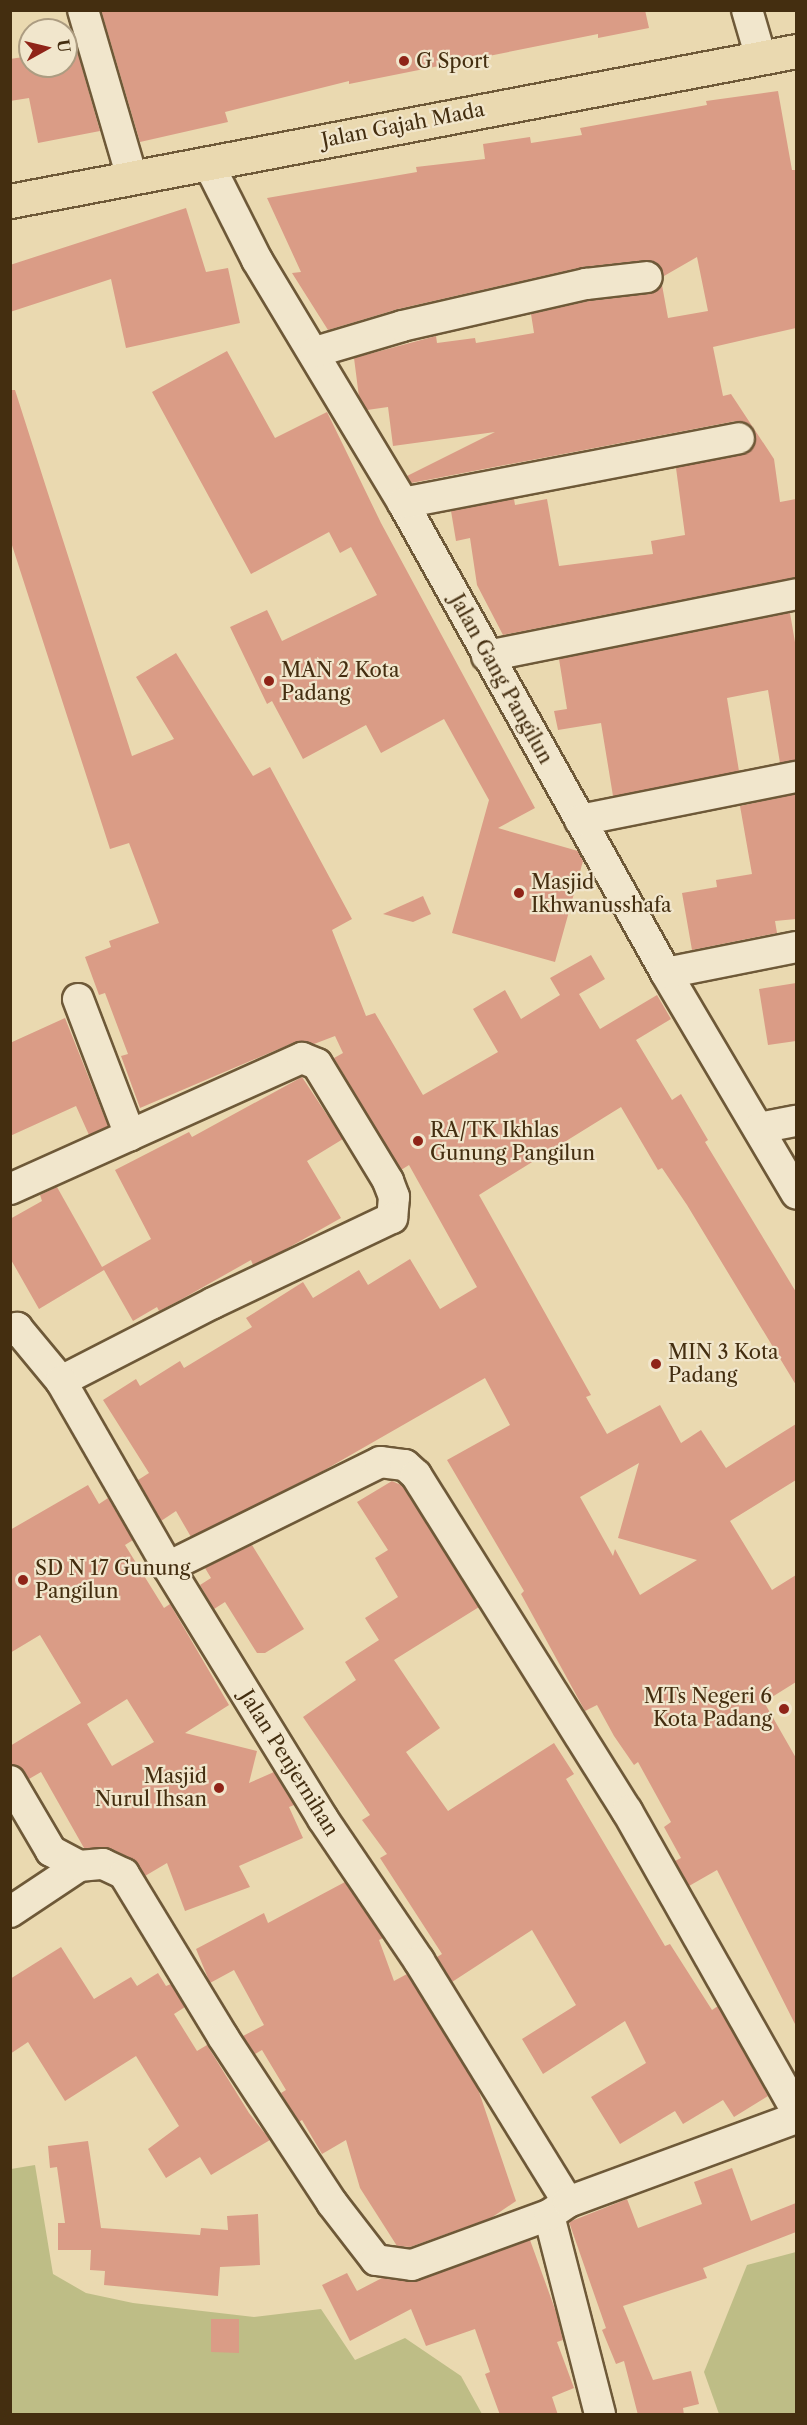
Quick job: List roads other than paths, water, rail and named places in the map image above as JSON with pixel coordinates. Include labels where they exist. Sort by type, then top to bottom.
[{"type":"main road","name":"Jalan Gajah Mada","points":[[10,201],[796,51]]},
{"type":"street","points":[[83,10],[132,178]]},
{"type":"street","points":[[747,10],[761,58]]},
{"type":"street","name":"Jalan Gang Pangilun","points":[[208,163],[257,260],[315,352],[403,503],[666,972],[796,1193]]},
{"type":"street","points":[[315,352],[402,326],[586,284],[646,277]]},
{"type":"street","points":[[403,503],[739,438]]},
{"type":"street","points":[[487,656],[796,594]]},
{"type":"street","points":[[580,820],[796,777]]},
{"type":"street","points":[[666,972],[796,947]]},
{"type":"street","points":[[78,999],[130,1135]]},
{"type":"street","points":[[10,1189],[302,1058],[317,1064],[331,1086],[388,1181],[396,1209],[392,1218],[379,1225],[213,1303],[61,1381]]},
{"type":"street","points":[[759,1128],[796,1121]]},
{"type":"street","name":"Jalan Penjernihan","points":[[13,1325],[61,1381],[168,1567],[323,1819],[419,1961],[558,2208],[600,2415]]},
{"type":"street","points":[[168,1567],[380,1462],[405,1465],[416,1475],[627,1811],[796,2110]]},
{"type":"street","points":[[10,1781],[51,1851],[79,1866]]},
{"type":"street","points":[[10,1912],[79,1866],[103,1864],[124,1874],[236,2057],[333,2203],[376,2260],[412,2265],[796,2118]]},
{"type":"place","name":"G Sport","points":[[404,61]]},
{"type":"place","name":"MAN 2 Kota Padang","points":[[269,681]]},
{"type":"place","name":"Masjid Ikhwanusshafa","points":[[519,893]]},
{"type":"place","name":"RA/TK Ikhlas Gunung Pangilun","points":[[418,1141]]},
{"type":"place","name":"MIN 3 Kota Padang","points":[[656,1364]]},
{"type":"place","name":"SD N 17 Gunung Pangilun","points":[[23,1580]]},
{"type":"place","name":"MTs Negeri 6 Kota Padang","points":[[784,1709]]},
{"type":"place","name":"Masjid Nurul Ihsan","points":[[219,1788]]}]
